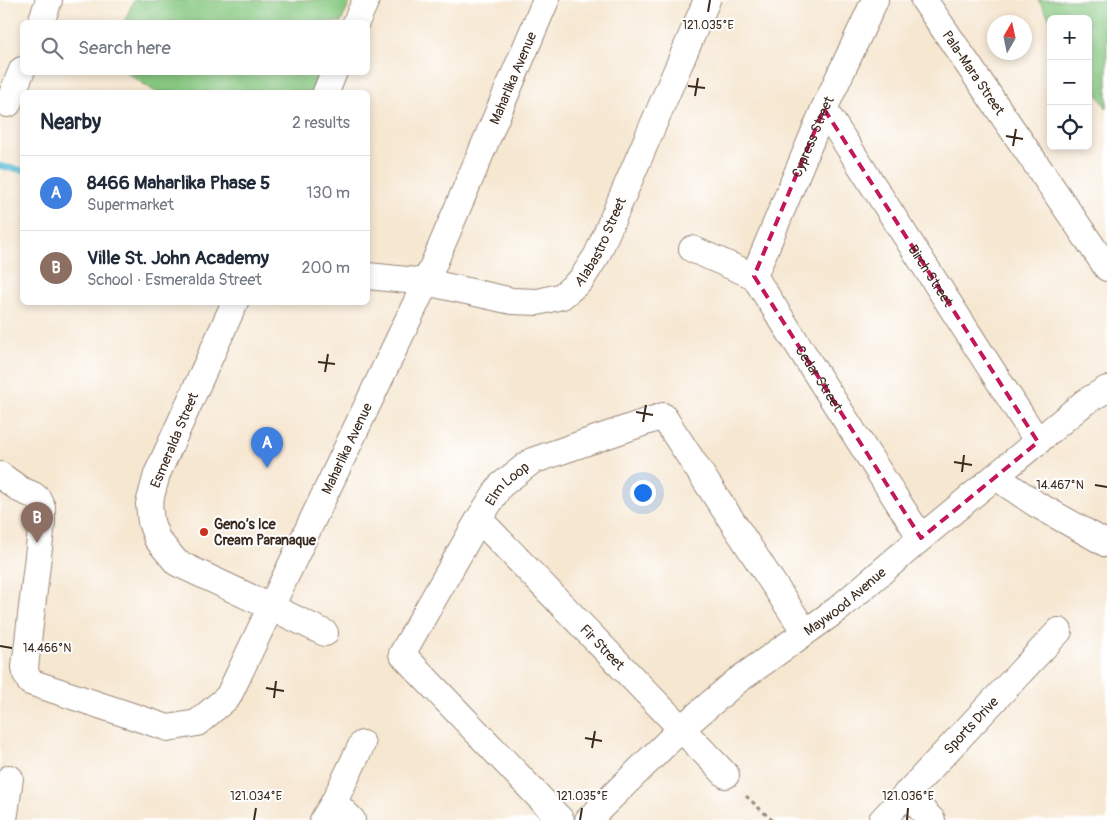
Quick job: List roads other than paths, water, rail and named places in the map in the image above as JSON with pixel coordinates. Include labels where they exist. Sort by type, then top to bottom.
[{"type":"street","points":[[42,20],[49,0]]},
{"type":"street","points":[[357,20],[366,0]]},
{"type":"street","name":"Maharlika Avenue","points":[[0,475],[21,490],[33,495],[38,499],[42,507],[42,522],[25,666],[30,682],[168,728],[197,723],[228,697],[426,282],[546,0]]},
{"type":"street","name":"Alabastro Street","points":[[370,276],[426,282],[512,301],[538,302],[562,296],[581,280],[597,255],[707,0]]},
{"type":"street","name":"Cypress Street","points":[[754,276],[824,109],[875,0]]},
{"type":"street","name":"Pala-Mara Street","points":[[924,0],[1107,268]]},
{"type":"street","points":[[10,107],[20,75]]},
{"type":"street","points":[[327,90],[333,75]]},
{"type":"street","name":"Birch Street","points":[[824,109],[1038,442]]},
{"type":"street","points":[[692,249],[754,276]]},
{"type":"street","name":"Cedar Street","points":[[754,276],[922,538]]},
{"type":"street","name":"Esmeralda Street","points":[[234,305],[157,474],[149,504],[151,522],[157,539],[178,563],[271,606],[325,634]]},
{"type":"street","name":"Maywood Avenue","points":[[588,820],[682,728],[737,681],[838,609],[1085,402],[1107,389]]},
{"type":"street","name":"Elm Loop","points":[[561,820],[402,654],[479,519],[500,486],[532,461],[663,416],[805,632]]},
{"type":"street","points":[[996,477],[1036,504],[1107,544]]},
{"type":"street","name":"Fir Street","points":[[479,519],[726,775]]},
{"type":"street","name":"Sports Drive","points":[[882,820],[1059,631]]},
{"type":"street","points":[[352,820],[329,811],[362,744]]},
{"type":"street","points":[[4,820],[10,778]]},
{"type":"street","points":[[906,794],[932,820]]},
{"type":"waterway","points":[[0,166],[20,170]]},
{"type":"place","name":"8466 Maharlika Phase 5","points":[[267,468]]},
{"type":"place","name":"Geno’s Ice Cream Paranaque","points":[[204,532]]},
{"type":"place","name":"Ville St. John Academy","points":[[37,543]]}]
